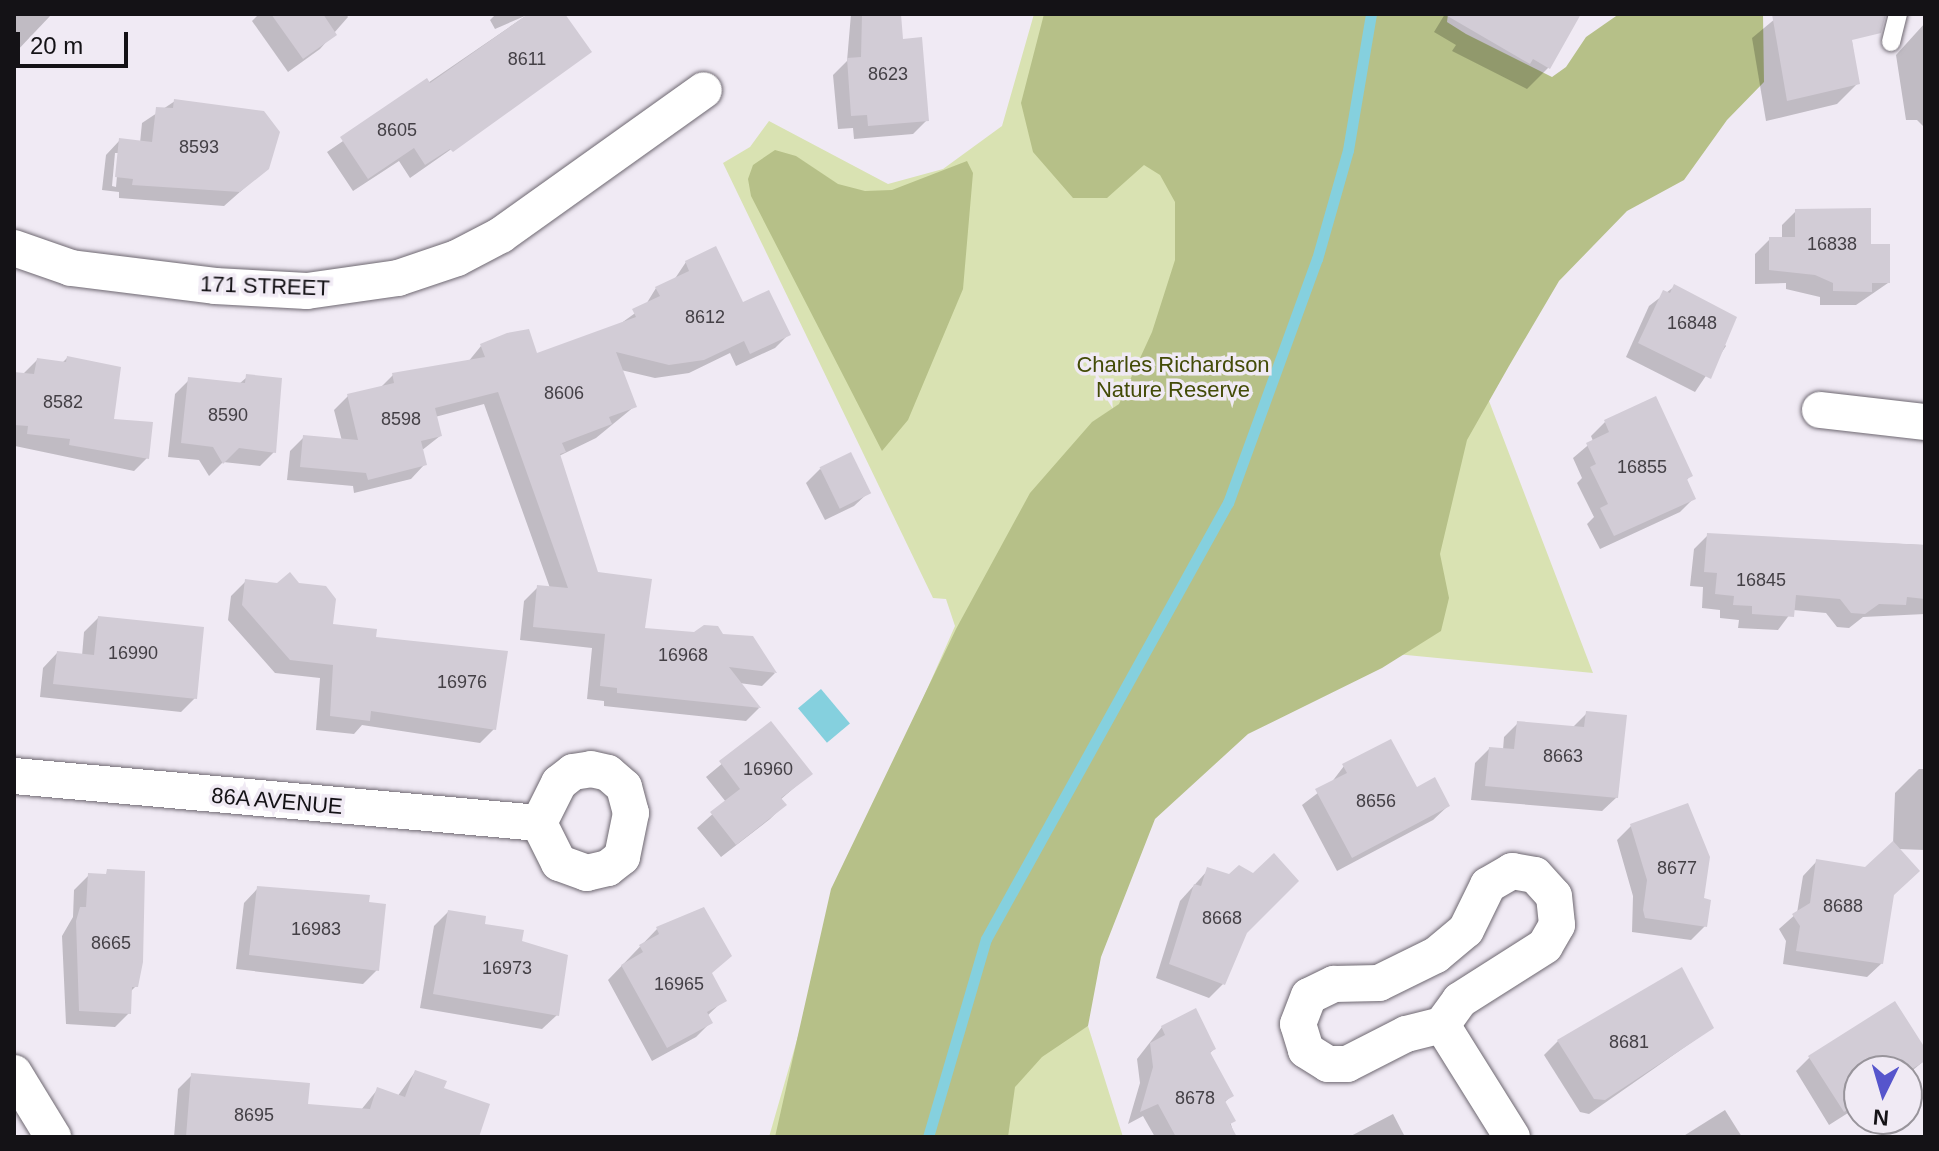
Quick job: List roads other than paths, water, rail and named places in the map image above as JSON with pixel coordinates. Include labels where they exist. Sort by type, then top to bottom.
[{"type":"street","name":"171 STREET","points":[[14,248],[71,268],[215,286],[307,291],[398,278],[457,258],[501,235],[704,90]]},
{"type":"street","points":[[1820,410],[1925,422]]},
{"type":"street","name":"86A AVENUE","points":[[14,776],[539,823]]},
{"type":"street","points":[[1512,871],[1535,875],[1557,904],[1551,939],[1460,1000],[1442,1025],[1406,1034],[1366,1057],[1336,1065],[1306,1050],[1298,1024],[1303,1005],[1317,990],[1334,984],[1371,985],[1399,976],[1460,937],[1492,881],[1512,871]]},
{"type":"street","points":[[1442,1025],[1512,1137]]},
{"type":"street","points":[[14,1073],[53,1137]]},
{"type":"lane","points":[[1891,42],[1898,14]]},
{"type":"water","points":[[821,689],[850,723],[827,743],[798,708]]},
{"type":"waterway","points":[[928,1137],[986,939],[1228,503],[1317,259],[1348,150],[1371,14]]},
{"type":"park label","name":"Charles Richardson Nature Reserve","points":[[1173,376]]}]
